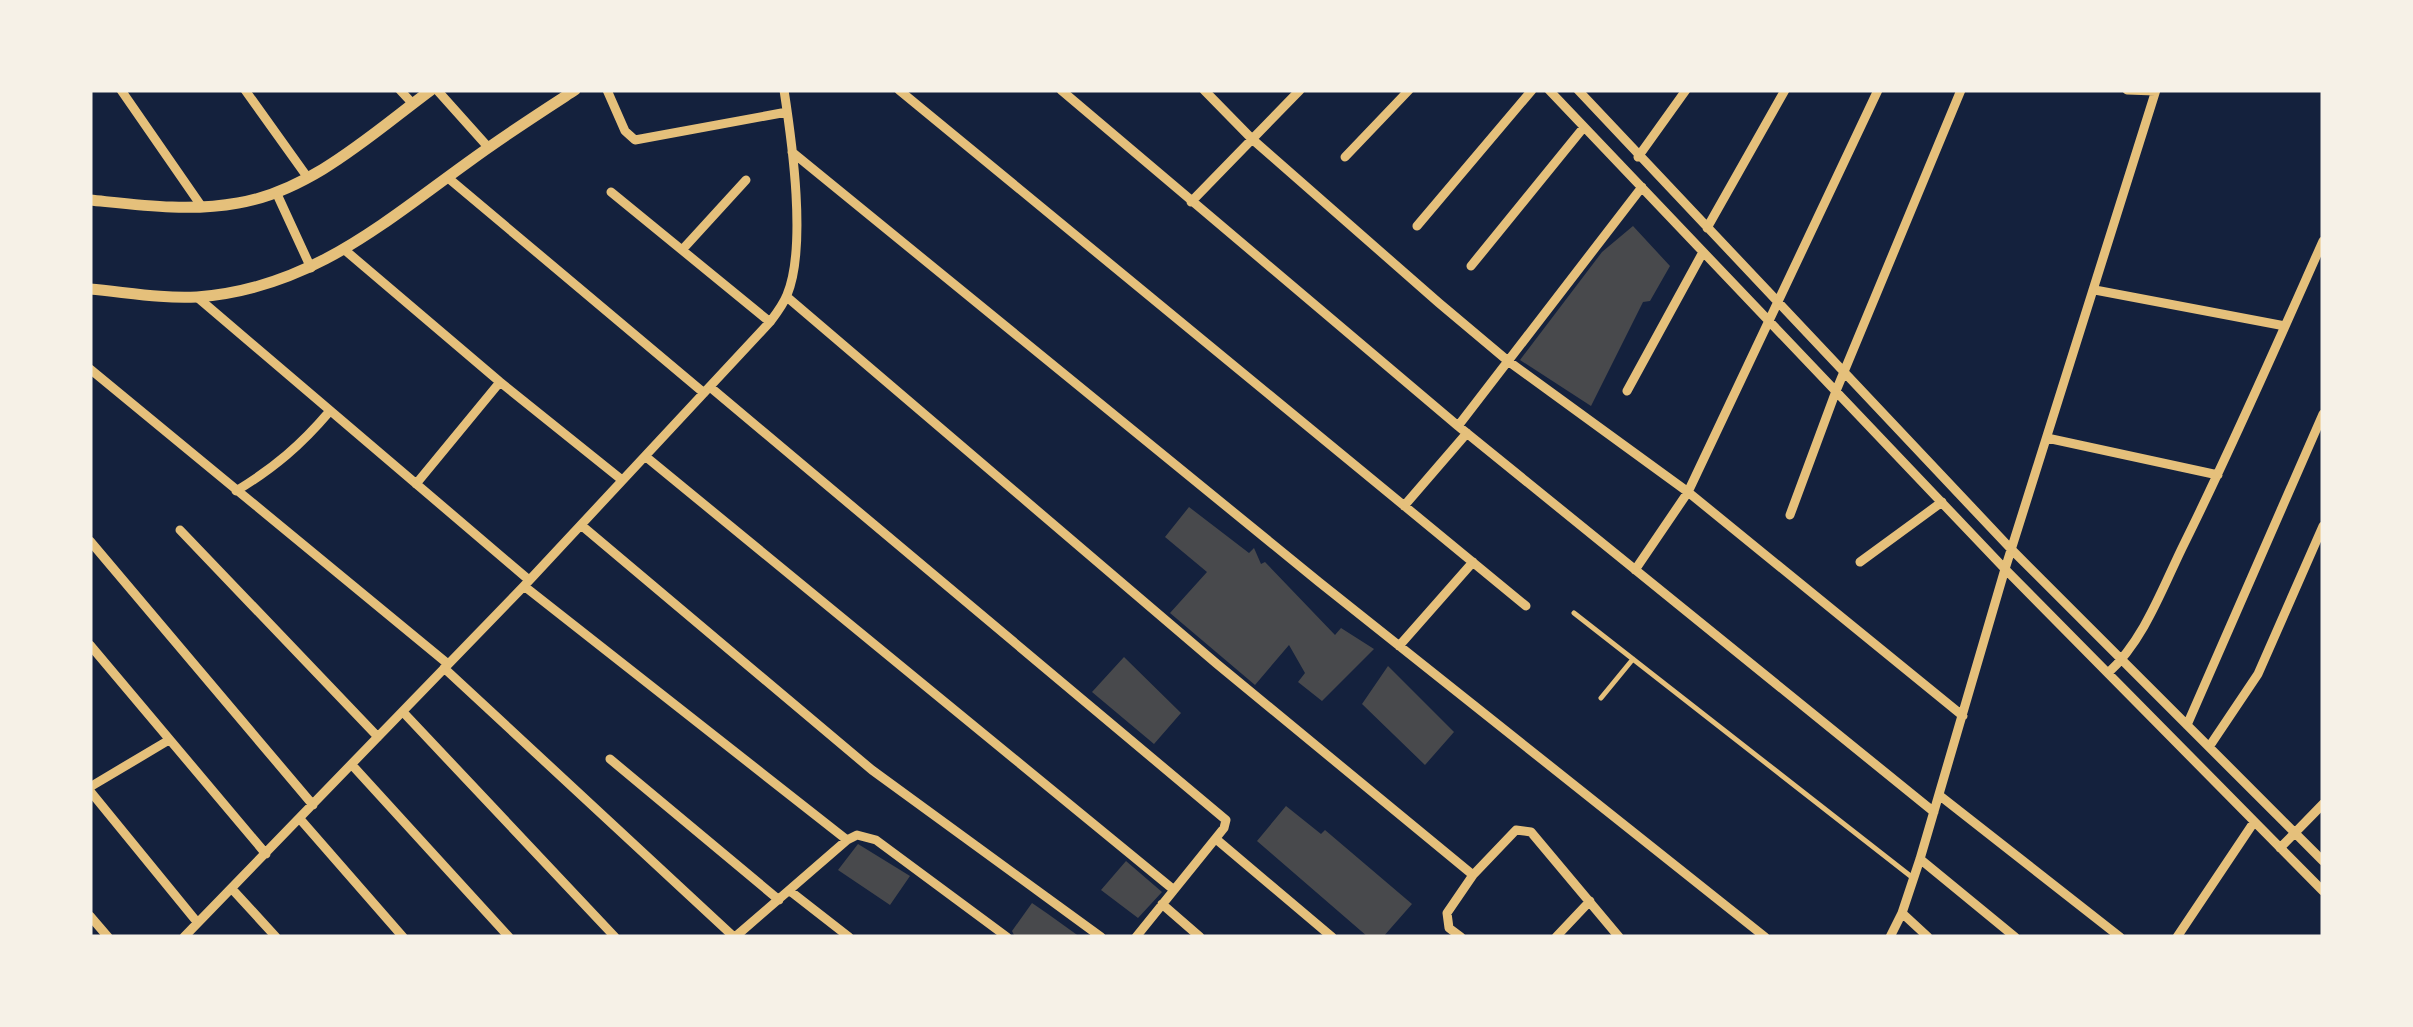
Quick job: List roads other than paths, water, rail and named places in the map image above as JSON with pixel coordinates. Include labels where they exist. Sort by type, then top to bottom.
[{"type":"street","points":[[121,90],[202,207]]},
{"type":"street","points":[[245,90],[308,178]]},
{"type":"street","points":[[400,90],[412,104]]},
{"type":"street","points":[[91,198],[202,207],[241,203],[276,192],[308,178],[434,90],[488,147]]},
{"type":"street","points":[[90,288],[196,297],[255,286],[311,268],[346,251],[488,147],[575,90]]},
{"type":"street","points":[[606,90],[625,131],[634,140],[787,112]]},
{"type":"street","points":[[184,937],[526,583],[770,322],[786,297],[794,270],[796,242],[792,152],[784,90]]},
{"type":"street","points":[[900,90],[1526,606]]},
{"type":"street","points":[[1061,90],[1462,430],[1934,812]]},
{"type":"street","points":[[1204,90],[1252,139],[1508,360],[1688,492],[1963,716]]},
{"type":"street","points":[[1191,202],[1300,90]]},
{"type":"street","points":[[1345,157],[1409,90]]},
{"type":"street","points":[[1417,226],[1532,90]]},
{"type":"street","points":[[1549,90],[2005,569],[2323,891]]},
{"type":"street","points":[[1578,90],[2011,549],[2323,861]]},
{"type":"street","points":[[1638,156],[1686,90]]},
{"type":"street","points":[[1706,228],[1785,90]]},
{"type":"street","points":[[1635,570],[1688,492],[1878,90]]},
{"type":"street","points":[[1790,515],[1843,372],[1961,90]]},
{"type":"street","points":[[1890,937],[1920,859],[2011,549],[2156,90],[2127,90]]},
{"type":"street","points":[[1471,266],[1584,127]]},
{"type":"street","points":[[792,152],[1764,937]]},
{"type":"street","points":[[447,177],[1224,817],[1226,824],[1216,838],[1136,937]]},
{"type":"street","points":[[682,250],[746,180]]},
{"type":"street","points":[[1404,506],[1462,430],[1508,360],[1642,187]]},
{"type":"street","points":[[276,192],[311,268]]},
{"type":"street","points":[[610,192],[770,322]]},
{"type":"street","points":[[2108,673],[2142,631],[2218,475],[2323,241]]},
{"type":"street","points":[[346,251],[622,480]]},
{"type":"street","points":[[1626,391],[1703,252]]},
{"type":"street","points":[[2095,290],[2285,326]]},
{"type":"street","points":[[196,297],[526,583],[846,840]]},
{"type":"street","points":[[786,297],[1217,664],[1473,875]]},
{"type":"street","points":[[90,369],[446,666],[734,937],[846,840],[857,835],[876,840],[1007,937]]},
{"type":"street","points":[[416,484],[500,382]]},
{"type":"street","points":[[236,490],[272,470],[303,443],[329,412]]},
{"type":"street","points":[[2187,725],[2323,414]]},
{"type":"street","points":[[2047,438],[2218,475]]},
{"type":"street","points":[[645,456],[1174,890]]},
{"type":"street","points":[[1860,562],[1942,502]]},
{"type":"street","points":[[581,524],[872,770],[1101,937]]},
{"type":"street","points":[[2209,747],[2258,674],[2323,526]]},
{"type":"street","points":[[180,530],[378,737]]},
{"type":"street","points":[[90,541],[313,805]]},
{"type":"street","points":[[1399,646],[1473,562]]},
{"type":"street","points":[[90,645],[266,854]]},
{"type":"street","points":[[403,712],[615,937]]},
{"type":"street","points":[[169,740],[90,789],[197,922]]},
{"type":"street","points":[[610,759],[780,900]]},
{"type":"street","points":[[352,765],[508,937]]},
{"type":"street","points":[[1939,795],[2120,937]]},
{"type":"street","points":[[2280,848],[2323,804]]},
{"type":"street","points":[[300,820],[403,937]]},
{"type":"street","points":[[2177,937],[2254,822]]},
{"type":"street","points":[[1461,937],[1449,928],[1446,918],[1473,875],[1516,830],[1524,829],[1531,832],[1619,937]]},
{"type":"street","points":[[1216,838],[1332,937]]},
{"type":"street","points":[[1920,859],[2015,937]]},
{"type":"street","points":[[232,889],[276,937]]},
{"type":"street","points":[[790,891],[849,937]]},
{"type":"street","points":[[1556,937],[1590,901]]},
{"type":"street","points":[[1162,904],[1200,937]]},
{"type":"street","points":[[1902,913],[1928,937]]},
{"type":"street","points":[[90,916],[108,937]]},
{"type":"lane","points":[[1574,613],[1914,878]]},
{"type":"lane","points":[[1601,698],[1632,659]]}]
